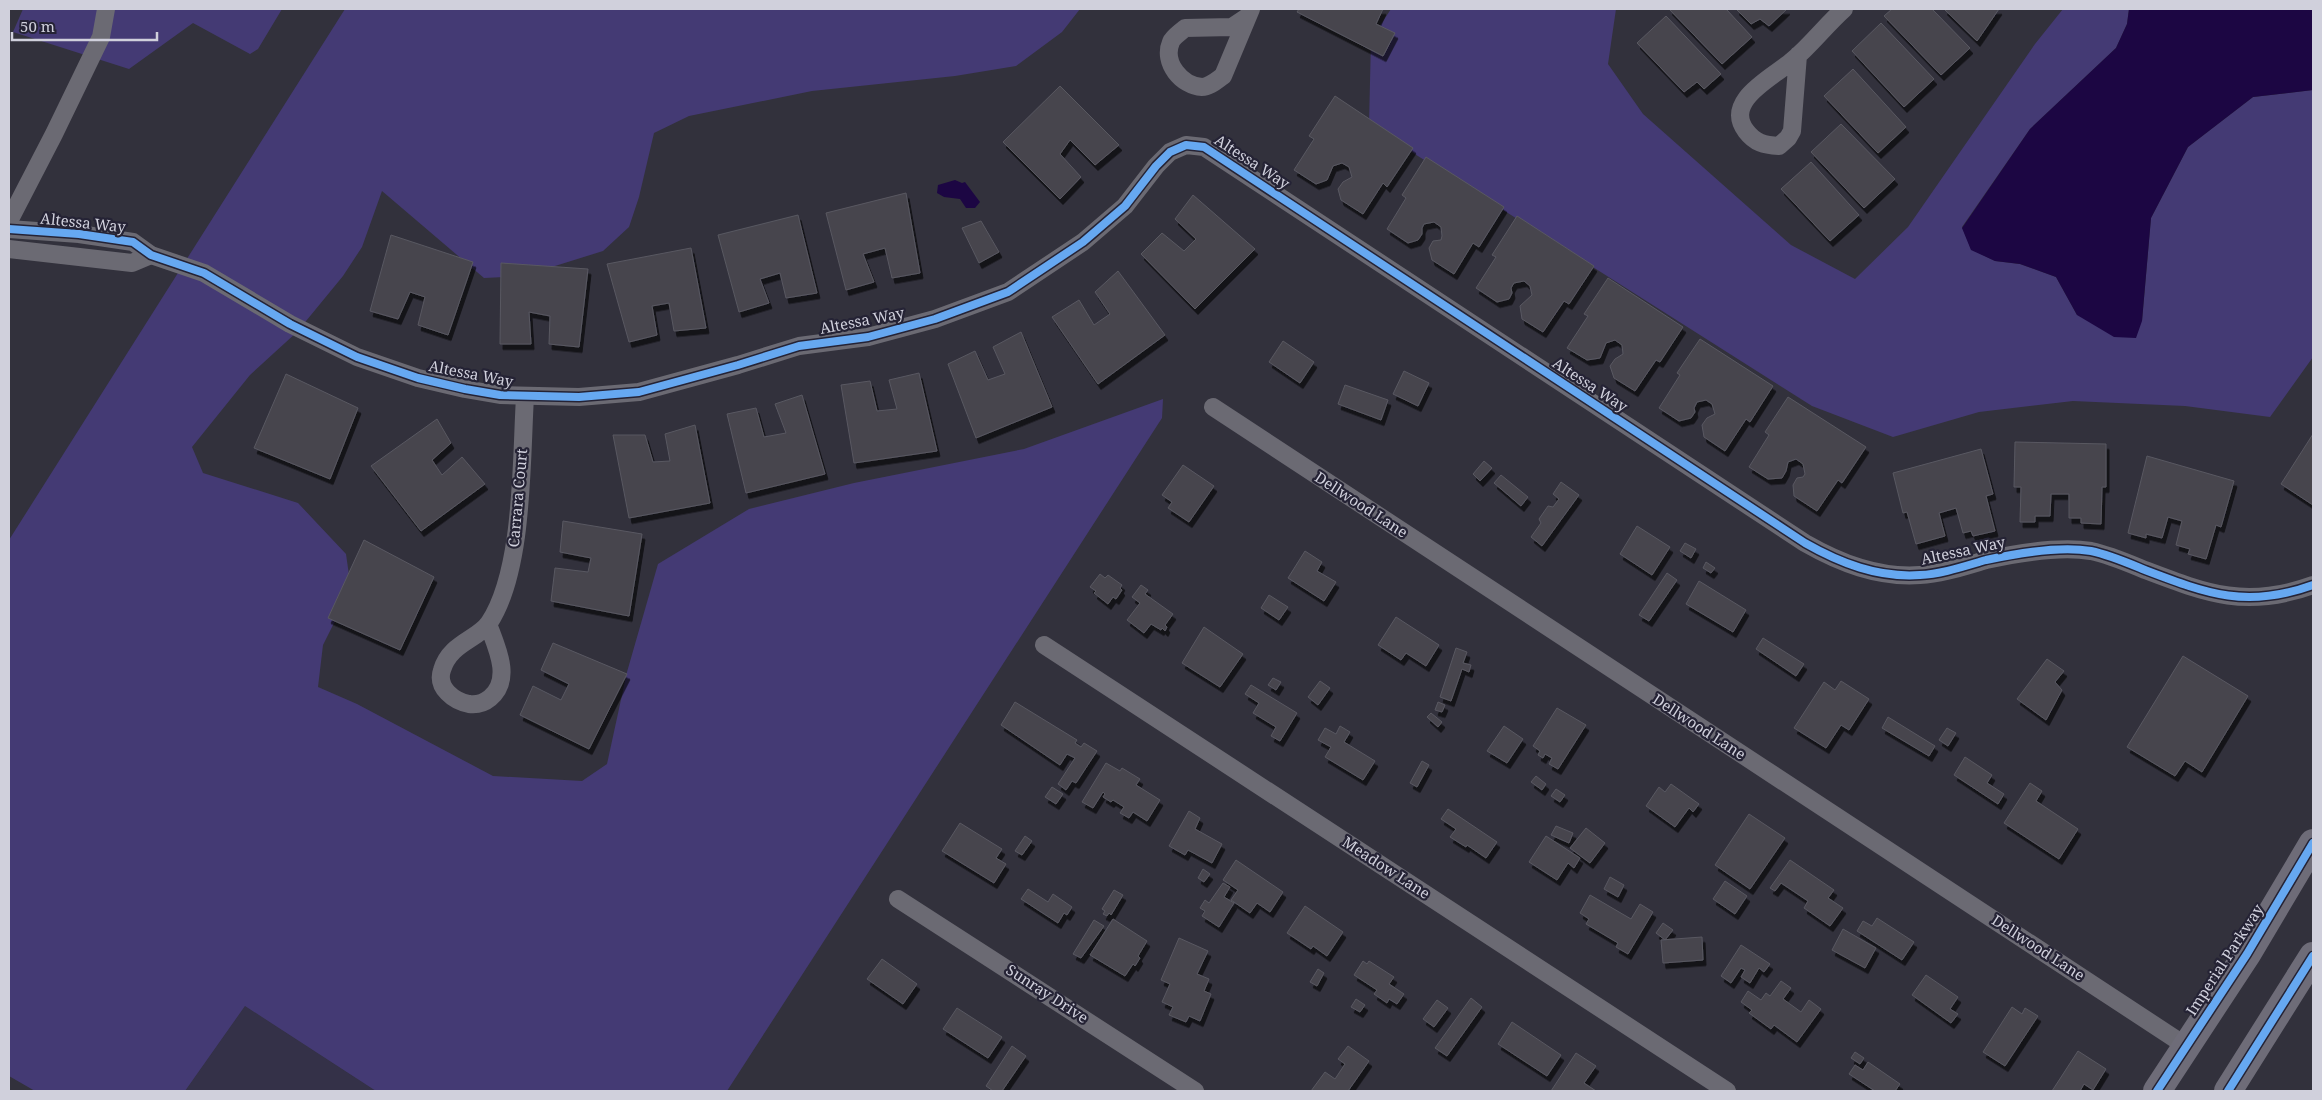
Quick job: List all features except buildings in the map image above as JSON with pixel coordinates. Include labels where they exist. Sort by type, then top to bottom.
[{"type":"main road","name":"Imperial Parkway","points":[[2157,1091],[2247,954],[2313,843]]},
{"type":"main road","points":[[2228,1091],[2313,956]]},
{"type":"street","points":[[9,221],[101,37],[106,9]]},
{"type":"street","points":[[1798,55],[1792,131],[1788,138],[1778,146],[1766,146],[1756,142],[1740,122],[1740,110],[1748,96],[1798,55],[1844,9]]},
{"type":"street","points":[[1249,13],[1223,76],[1204,87],[1191,84],[1178,76],[1169,61],[1171,42],[1185,28],[1232,27],[1249,13]]},
{"type":"street","name":"Altessa Way","points":[[9,229],[79,234],[133,242],[151,256],[204,273],[290,324],[357,357],[418,378],[465,389],[525,397],[579,397],[639,392],[799,346],[868,337],[935,320],[1008,292],[1083,242],[1125,206],[1156,166],[1170,152],[1186,145],[1204,147],[1805,543],[1834,559],[1860,569],[1919,575],[2028,552],[2090,551],[2215,594],[2264,598],[2290,593],[2313,585]]},
{"type":"street","points":[[9,250],[132,263],[151,256]]},
{"type":"street","name":"Carrara Court","points":[[488,624],[503,591],[516,542],[525,397]]},
{"type":"street","name":"Dellwood Lane","points":[[1213,407],[2186,1046]]},
{"type":"street","name":"Meadow Lane","points":[[1044,645],[1727,1091]]},
{"type":"street","name":"Sunray Drive","points":[[898,898],[1195,1091]]},
{"type":"shaded area","points":[[23,9],[282,9],[258,49],[250,54],[193,23],[129,69],[13,32]]},
{"type":"shaded area","points":[[345,9],[1080,9],[1062,32],[1016,66],[955,76],[812,91],[689,116],[654,133],[639,197],[629,227],[603,251],[523,276],[484,278],[382,191],[362,247],[343,276],[297,332],[250,375],[192,447],[203,473],[298,503],[346,554],[351,589],[323,645],[318,687],[357,704],[493,776],[582,781],[607,764],[627,672],[658,564],[749,509],[854,483],[1024,449],[1163,399],[1162,418],[727,1091],[376,1091],[245,1006],[185,1091],[35,1091],[9,1076],[9,540]]},
{"type":"shaded area","points":[[1391,9],[1616,9],[1608,64],[1643,114],[1791,245],[1855,279],[1908,227],[2035,44],[2063,9],[2129,9],[2127,24],[2116,48],[2030,129],[1962,227],[1971,249],[1995,261],[2020,264],[2056,277],[2077,315],[2142,321],[2151,218],[2188,147],[2253,97],[2313,90],[2313,357],[2270,417],[2185,406],[2073,401],[1979,412],[1893,437],[1812,406],[1369,125],[1371,39]]},
{"type":"shaded area","points":[[2129,9],[2313,9],[2313,90],[2253,97],[2188,147],[2151,218],[2142,321],[2136,338],[2114,337],[2077,315],[2056,277],[2020,264],[1995,261],[1971,250],[1962,228],[2030,129],[2116,48],[2127,24]]},
{"type":"shaded area","points":[[955,180],[962,183],[965,182],[980,202],[975,208],[966,208],[960,199],[944,197],[937,193],[938,185]]},
{"type":"shaded area","points":[[245,1006],[376,1091],[185,1091]]},
{"type":"cycle path","points":[[9,229],[79,234],[133,242],[151,255],[204,273],[290,324],[357,357],[418,378],[500,395],[579,397],[639,392],[799,346],[868,337],[935,319],[1008,292],[1083,242],[1125,206],[1156,166],[1170,152],[1186,145],[1204,147],[1805,543],[1846,563],[1889,574],[1920,575],[2025,553],[2066,549],[2091,551],[2119,559],[2168,579],[2208,592],[2228,596],[2268,596],[2313,585]]},
{"type":"cycle path","points":[[2157,1091],[2247,954],[2313,843]]},
{"type":"cycle path","points":[[2228,1091],[2313,956]]}]
